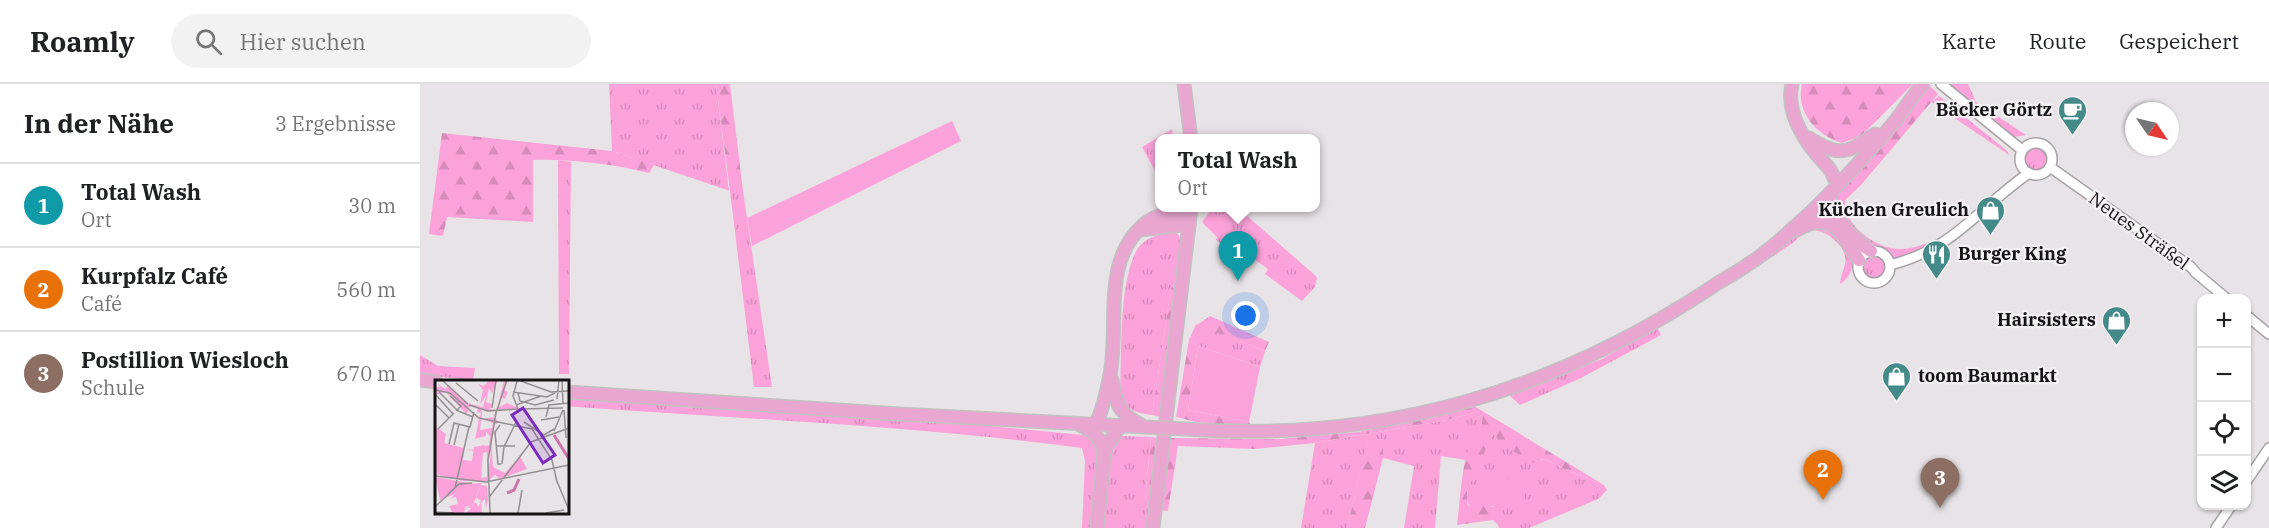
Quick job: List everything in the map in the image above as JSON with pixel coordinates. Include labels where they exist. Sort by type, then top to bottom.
[{"type":"main road","points":[[1184,84],[1190,134]]},
{"type":"main road","points":[[1792,84],[1791,106],[1803,134],[1834,178]]},
{"type":"main road","points":[[1730,275],[1787,225],[1923,84]]},
{"type":"main road","points":[[568,392],[1259,433],[1343,427],[1409,417],[1518,386],[1596,353],[1648,327],[1748,265],[1790,231],[1831,192],[1876,142],[1913,95]]},
{"type":"main road","points":[[1803,134],[1824,148],[1844,151],[1860,145],[1875,134]]},
{"type":"main road","points":[[1831,192],[1829,200],[1834,212],[1859,243],[1871,251]]},
{"type":"main road","points":[[1096,424],[1111,373],[1116,279],[1125,248],[1139,230],[1153,219],[1169,212]]},
{"type":"main road","points":[[1172,212],[1189,224]]},
{"type":"main road","points":[[1153,528],[1190,212]]},
{"type":"main road","points":[[1790,231],[1814,222],[1830,223],[1845,237],[1859,260]]},
{"type":"main road","points":[[1139,230],[1157,226],[1189,224]]},
{"type":"main road","points":[[1111,373],[1119,408],[1145,427]]},
{"type":"main road","points":[[1079,424],[1097,435],[1104,454]]},
{"type":"main road","points":[[1096,528],[1104,454],[1121,425]]},
{"type":"street","points":[[1943,86],[2022,150]]},
{"type":"street","points":[[2032,143],[2043,144],[2052,156],[2050,167],[2040,174],[2029,173],[2021,165],[2022,150],[2032,143]]},
{"type":"street","points":[[2006,190],[2021,165]]},
{"type":"street","name":"Neues Sträßel","points":[[2050,167],[2191,267],[2221,294]]},
{"type":"street","points":[[1890,265],[1918,257],[1944,243],[2029,173]]},
{"type":"street","points":[[1871,251],[1882,253],[1888,258],[1890,265],[1886,277],[1879,282],[1871,283],[1859,273],[1859,260],[1871,251]]},
{"type":"street","points":[[2251,318],[2269,334]]},
{"type":"street","points":[[2251,476],[2269,448]]},
{"type":"street","points":[[2216,528],[2228,510]]},
{"type":"green space","points":[[609,84],[716,84],[729,191],[612,151]]},
{"type":"green space","points":[[716,84],[730,84],[743,191],[730,191]]},
{"type":"green space","points":[[1802,84],[1913,84],[1861,136],[1842,143],[1824,135],[1810,121],[1802,104]]},
{"type":"green space","points":[[1949,84],[1968,84],[1976,102],[2026,135],[2014,137],[2005,132]]},
{"type":"green space","points":[[1930,86],[1938,94],[1861,185],[1844,201],[1846,188],[1855,173]]},
{"type":"green space","points":[[1939,96],[2006,150],[2009,155],[1931,102]]},
{"type":"green space","points":[[952,121],[961,141],[752,246],[747,218]]},
{"type":"green space","points":[[442,133],[612,151],[654,165],[649,173],[591,163],[533,160],[533,222],[447,217],[443,236],[429,234]]},
{"type":"green space","points":[[1155,139],[1155,171],[1142,147]]},
{"type":"green space","points":[[2036,148],[2044,151],[2047,159],[2044,167],[2036,170],[2028,167],[2025,159],[2028,151]]},
{"type":"green space","points":[[558,160],[571,162],[569,374],[559,374]]},
{"type":"green space","points":[[1855,173],[1846,191],[1845,203],[1851,220],[1865,235],[1883,246],[1901,249],[1917,247],[1941,238],[1940,240],[1916,253],[1896,258],[1889,258],[1884,251],[1867,246],[1835,205],[1836,196]]},
{"type":"green space","points":[[730,191],[743,191],[772,387],[754,387]]},
{"type":"green space","points":[[1209,212],[1243,212],[1317,277],[1315,287],[1302,301],[1265,274],[1268,269],[1255,260],[1251,265],[1216,240],[1217,237],[1202,222]]},
{"type":"green space","points":[[1811,226],[1829,228],[1854,257],[1847,279],[1840,284],[1845,263],[1843,251],[1835,240],[1816,230],[1804,232],[1794,242],[1743,276],[1803,230]]},
{"type":"green space","points":[[1175,231],[1179,235],[1180,258],[1175,289],[1171,288],[1152,415],[1133,410],[1120,396],[1124,299],[1127,279],[1138,248],[1150,238]]},
{"type":"green space","points":[[1874,256],[1882,259],[1885,267],[1882,275],[1874,278],[1866,275],[1863,267],[1866,259]]},
{"type":"green space","points":[[1171,287],[1175,289],[1162,417],[1152,415]]},
{"type":"green space","points":[[1210,316],[1269,342],[1265,351],[1197,325]]},
{"type":"green space","points":[[1196,324],[1265,351],[1260,367],[1198,346],[1189,340]]},
{"type":"green space","points":[[1657,327],[1661,335],[1581,378],[1520,405],[1509,395],[1602,359]]},
{"type":"green space","points":[[1189,340],[1198,346],[1188,410],[1249,422],[1252,427],[1196,422],[1176,417]]},
{"type":"green space","points":[[1198,346],[1260,367],[1249,422],[1188,410]]},
{"type":"green space","points":[[420,355],[438,366],[475,368],[473,380],[420,375]]},
{"type":"green space","points":[[568,397],[947,422],[1093,436],[1099,445],[1099,460],[1091,528],[1082,528],[1085,461],[1082,448],[893,429],[568,406]]},
{"type":"green space","points":[[1474,406],[1604,485],[1545,459],[1541,459],[1540,463],[1536,464],[1507,448],[1495,435],[1492,435],[1467,492],[1467,504],[1494,507],[1503,519],[1497,524],[1493,520],[1457,525],[1466,459],[1482,421],[1482,416],[1477,412],[1447,420],[1315,443],[1255,449],[1178,446],[1168,511],[1161,510],[1169,438],[1280,439],[1358,432]]},
{"type":"green space","points":[[1477,412],[1482,416],[1481,427],[1466,460],[1441,456],[1435,528],[1404,528],[1414,466],[1383,458],[1383,439],[1368,441],[1347,528],[1301,528],[1315,443],[1447,420]]},
{"type":"green space","points":[[1494,434],[1515,450],[1540,460],[1545,459],[1604,485],[1607,490],[1598,499],[1529,528],[1498,528],[1497,524],[1501,521],[1493,506],[1470,506],[1467,500],[1474,473]]},
{"type":"green space","points":[[1121,436],[1151,437],[1145,499],[1152,503],[1147,528],[1102,528],[1110,452],[1117,438]]},
{"type":"green space","points":[[1151,437],[1160,438],[1152,503],[1145,500]]},
{"type":"green space","points":[[1383,439],[1383,458],[1365,528],[1347,528],[1368,440]]},
{"type":"green space","points":[[1523,477],[1525,500],[1484,504],[1481,482]]},
{"type":"place","name":"Bäcker Görtz","points":[[2073,136]]},
{"type":"place","name":"Küchen Greulich","points":[[1990,236]]},
{"type":"place","name":"Burger King","points":[[1937,280]]},
{"type":"place","name":"Total Wash","points":[[1238,281]]},
{"type":"place","name":"Hairsisters","points":[[2117,346]]},
{"type":"place","name":"toom Baumarkt","points":[[1897,402]]},
{"type":"place","name":"Kurpfalz Café","points":[[1823,500]]},
{"type":"place","name":"Postillion Wiesloch","points":[[1940,508]]}]
